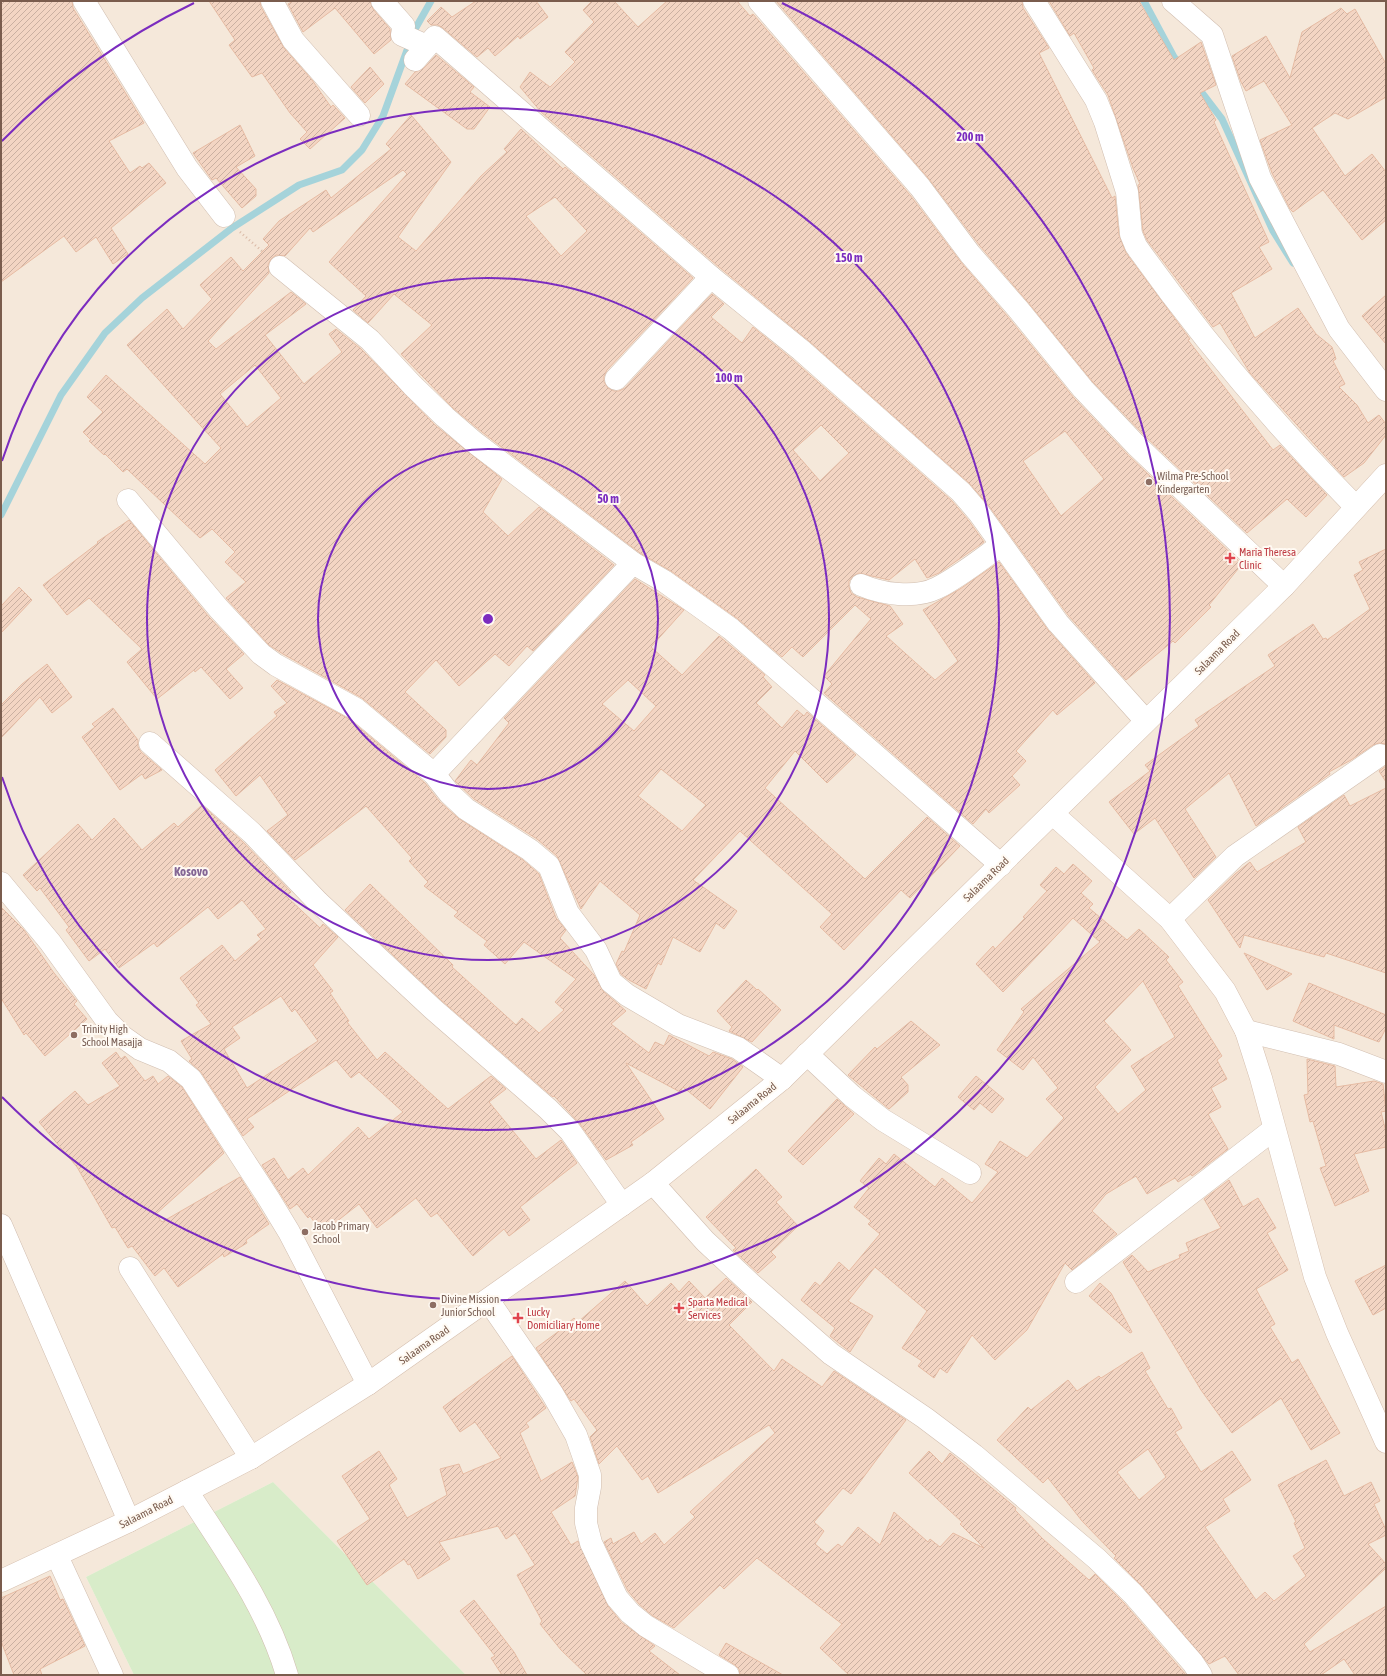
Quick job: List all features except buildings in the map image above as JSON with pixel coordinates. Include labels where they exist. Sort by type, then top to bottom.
[{"type":"street","points":[[84,1],[187,168],[224,216]]},
{"type":"street","points":[[272,1],[292,40],[359,115]]},
{"type":"street","points":[[382,1],[404,26],[402,35],[417,46],[435,37],[711,277],[801,350],[961,492],[979,513],[1058,623],[1146,721]]},
{"type":"street","points":[[759,1],[920,187],[970,254],[1018,309],[1083,389],[1136,445],[1284,586]]},
{"type":"street","points":[[1034,1],[1096,100],[1105,122],[1127,192],[1130,234],[1136,246],[1222,359],[1267,414],[1356,508]]},
{"type":"street","points":[[1173,1],[1212,35],[1260,178],[1339,329],[1386,390]]},
{"type":"street","points":[[280,267],[370,340],[413,386],[474,442],[536,487],[581,525],[633,563],[664,582],[731,629],[1001,865]]},
{"type":"street","points":[[616,379],[711,277]]},
{"type":"street","name":"Salaama Road","points":[[1,1581],[129,1521],[251,1458],[368,1384],[653,1183],[782,1079],[1284,586],[1386,475]]},
{"type":"street","points":[[128,500],[219,609],[261,654],[276,665],[356,709],[434,774],[449,793],[466,809],[530,850],[549,866],[568,913],[596,950],[611,982],[627,995],[678,1025],[738,1048],[782,1079]]},
{"type":"street","points":[[861,584],[874,590],[897,594],[936,589],[1001,545]]},
{"type":"street","points":[[434,774],[633,563]]},
{"type":"street","points":[[150,743],[252,833],[318,902],[433,1009],[548,1109],[570,1131],[622,1205]]},
{"type":"street","points":[[1170,919],[1235,856],[1380,754]]},
{"type":"street","points":[[1053,814],[1170,919],[1224,991],[1246,1031],[1261,1078],[1315,1277],[1337,1333],[1386,1442]]},
{"type":"street","points":[[1,883],[50,942],[107,1021],[123,1037],[140,1049],[169,1061],[191,1079],[269,1198],[289,1232],[368,1384]]},
{"type":"street","points":[[1246,1031],[1339,1054],[1385,1069]]},
{"type":"street","points":[[807,1054],[852,1096],[883,1120],[970,1173]]},
{"type":"street","points":[[1076,1282],[1274,1129]]},
{"type":"street","points":[[653,1183],[705,1241],[756,1289],[831,1354],[925,1418],[974,1455],[1097,1559],[1133,1594],[1193,1663],[1201,1675]]},
{"type":"street","points":[[1,1225],[129,1521]]},
{"type":"street","points":[[130,1268],[251,1458]]},
{"type":"street","points":[[488,1300],[552,1393],[576,1435],[590,1476],[590,1487],[586,1508],[586,1523],[591,1543],[617,1598],[630,1613],[646,1626],[728,1675]]},
{"type":"street","points":[[187,1491],[259,1603],[280,1652],[287,1675]]},
{"type":"street","points":[[57,1556],[112,1675]]},
{"type":"shaded area","points":[[1,1],[1386,1],[1386,1675],[466,1675],[273,1482],[86,1577],[134,1675],[1,1675]]},
{"type":"green space","points":[[273,1482],[466,1675],[134,1675],[86,1577]]},
{"type":"waterway","points":[[1,515],[61,395],[105,333],[142,298],[232,228],[299,185],[342,170],[362,150],[383,116],[414,31],[431,1]]},
{"type":"waterway","points":[[1144,1],[1174,57],[1181,66]]},
{"type":"waterway","points":[[1196,85],[1222,119],[1273,231],[1293,263]]},
{"type":"place","name":"Wilma Pre-School Kindergarten","points":[[1149,482]]},
{"type":"place","name":"Maria Theresa Clinic","points":[[1230,558]]},
{"type":"place","name":"Trinity High School Masajja","points":[[74,1035]]},
{"type":"place","name":"Jacob Primary School","points":[[305,1232]]},
{"type":"place","name":"Divine Mission Junior School","points":[[433,1305]]},
{"type":"place","name":"Sparta Medical Services","points":[[679,1308]]},
{"type":"place","name":"Lucky Domiciliary Home","points":[[518,1318]]},
{"type":"district","name":"Kosovo","points":[[191,871]]}]
